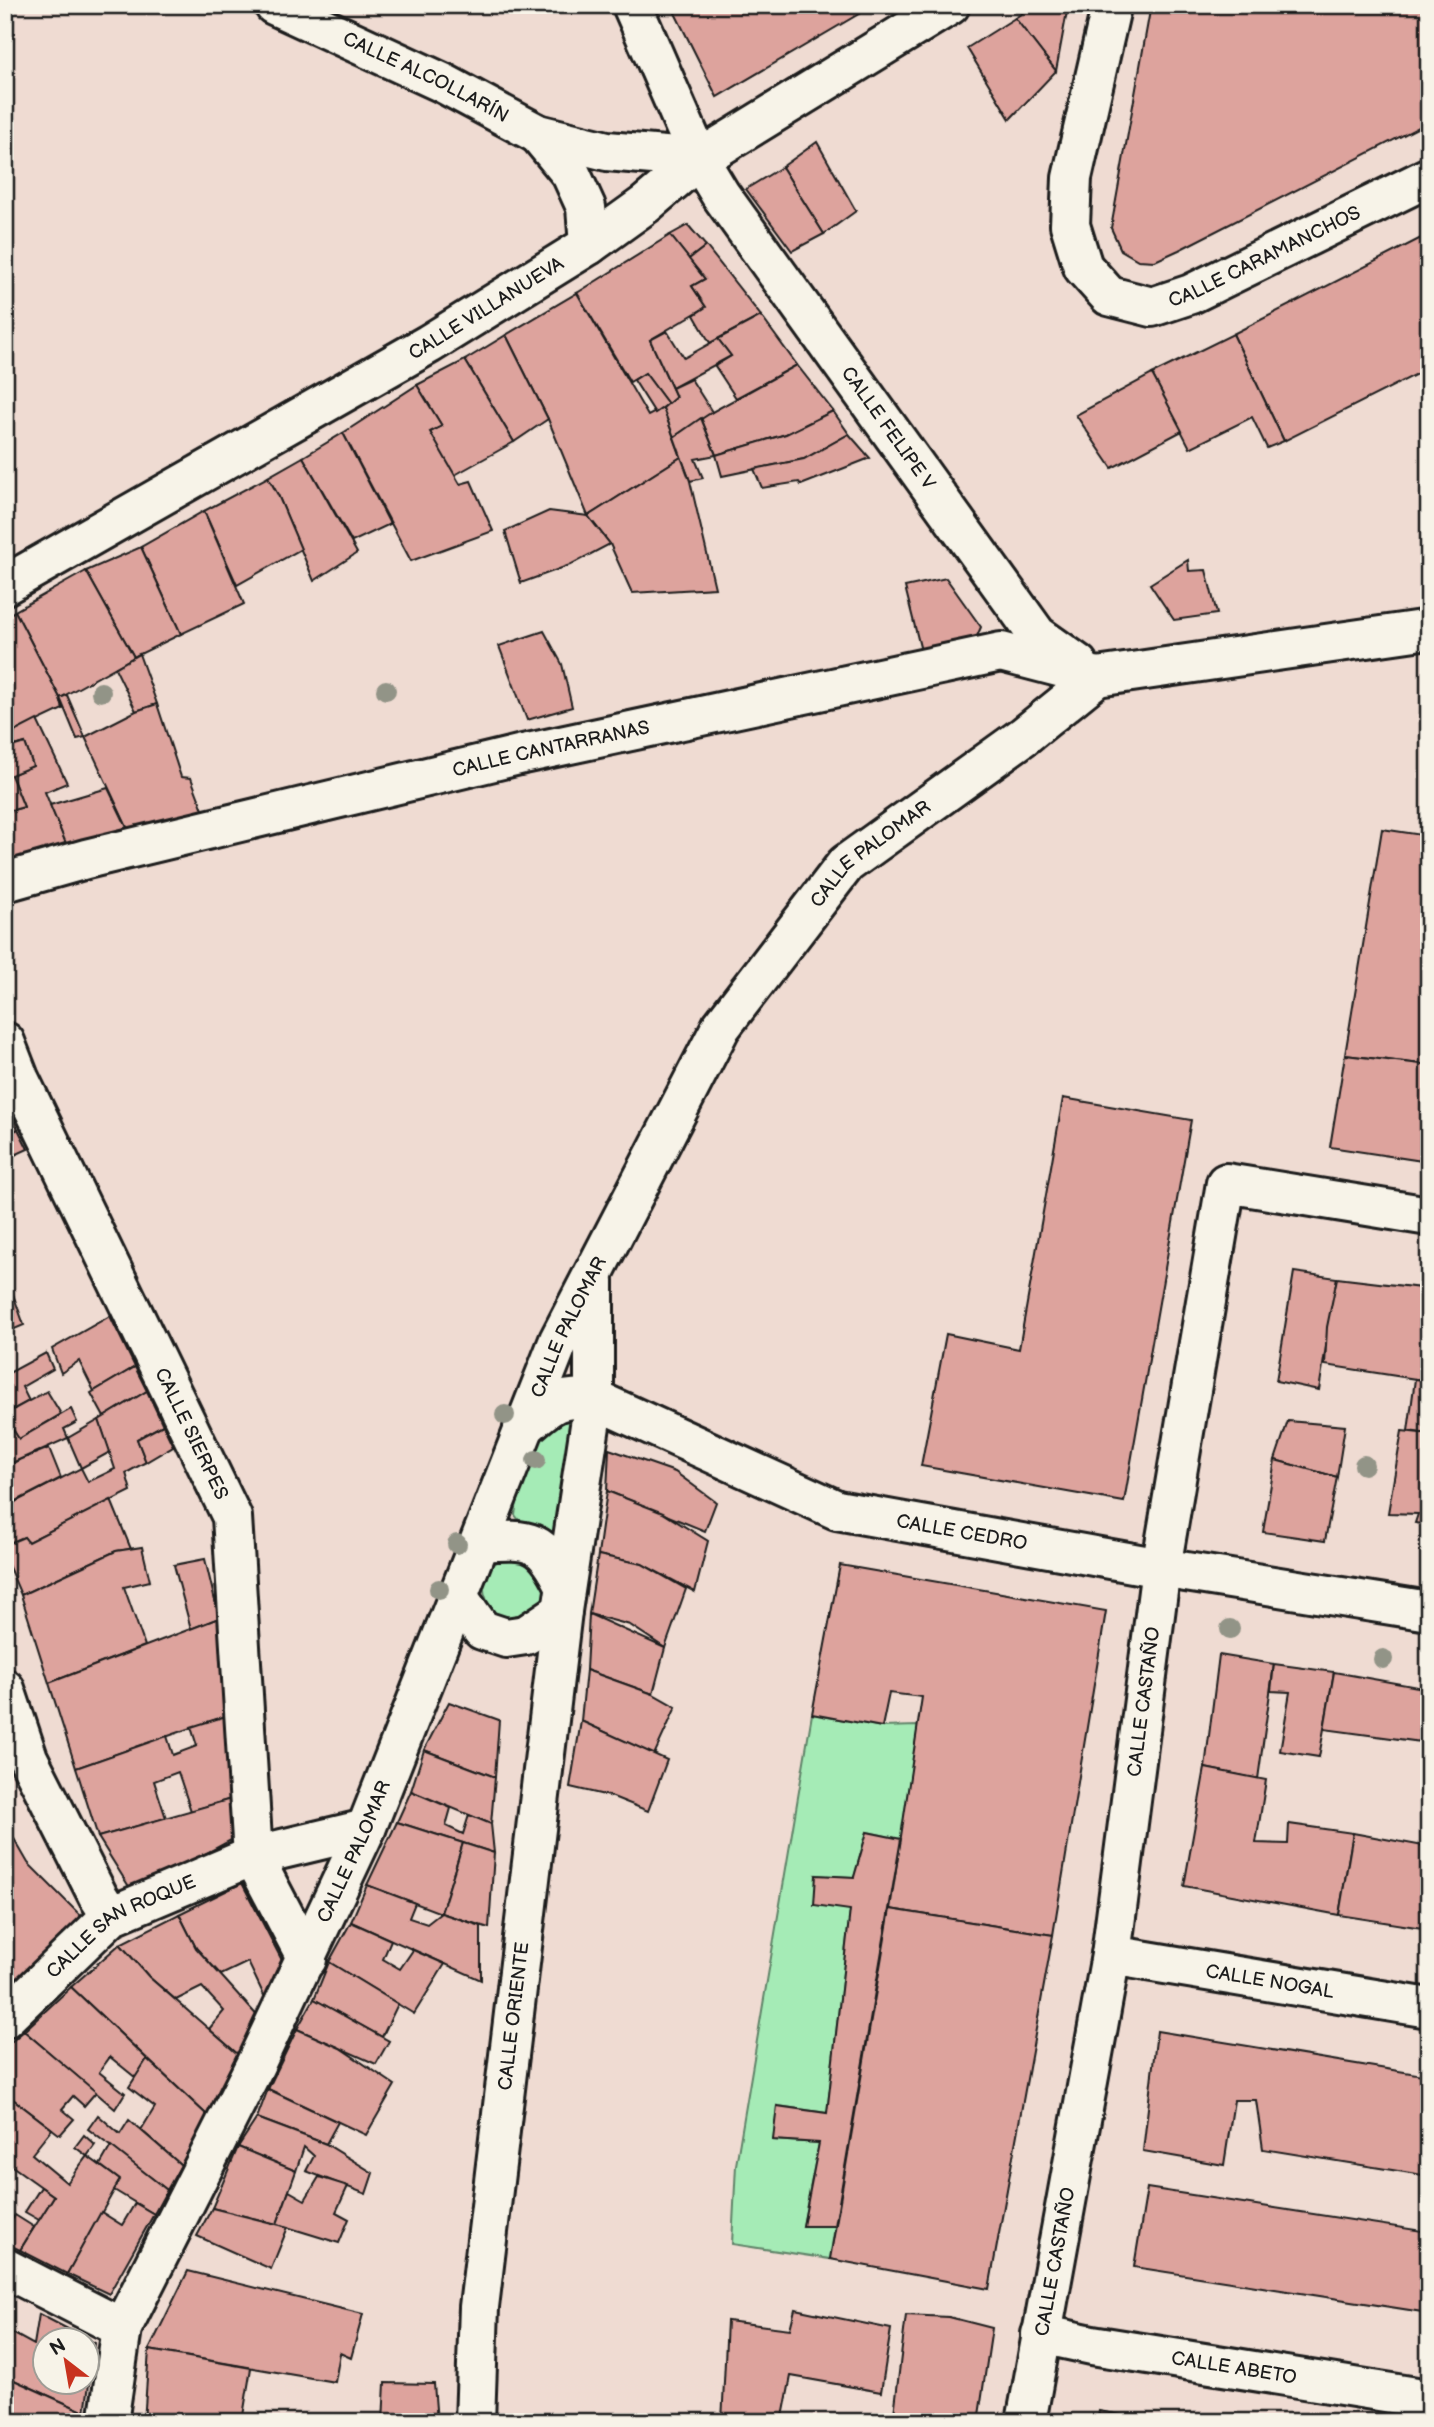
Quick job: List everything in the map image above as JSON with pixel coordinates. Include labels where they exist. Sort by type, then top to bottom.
[{"type":"street","name":"CALLE ALCOLLARÍN","points":[[274,5],[443,83],[538,134],[607,151],[699,159]]},
{"type":"street","name":"CALLE FELIPE V","points":[[632,5],[699,159],[720,194],[1037,635],[1097,677]]},
{"type":"street","name":"CALLE VILLANUEVA","points":[[5,585],[418,351],[589,245],[646,204],[699,159],[950,5]]},
{"type":"street","name":"CALLE CARAMANCHOS","points":[[1106,5],[1110,12],[1072,178],[1070,225],[1083,267],[1109,296],[1152,307],[1191,294],[1429,177]]},
{"type":"street","name":"CALLE ALCOLLARÍN","points":[[538,134],[571,174],[586,207],[589,245]]},
{"type":"street","points":[[1097,677],[1429,629]]},
{"type":"street","name":"CALLE CANTARRANAS","points":[[5,882],[86,859],[523,754],[1001,652],[1097,677]]},
{"type":"street","name":"CALLE PALOMAR","points":[[108,2422],[122,2328],[307,1959],[366,1829],[559,1340],[721,1027],[846,864],[1024,736],[1097,677]]},
{"type":"street","name":"CALLE SIERPES","points":[[5,1042],[19,1077],[232,1517],[253,1856]]},
{"type":"street","name":"CALLE CASTAÑO","points":[[1026,2422],[1111,1955],[1161,1568],[1226,1183],[1429,1216]]},
{"type":"street","name":"CALLE ORIENTE","points":[[475,2422],[479,2307],[563,1598],[594,1399],[594,1271]]},
{"type":"street","name":"CALLE CEDRO","points":[[523,1428],[553,1403],[572,1397],[594,1399],[836,1510],[1161,1568],[1429,1611]]},
{"type":"street","points":[[459,1598],[482,1630],[506,1638],[526,1635],[563,1598],[553,1560],[537,1546],[516,1540],[481,1542]]},
{"type":"street","points":[[5,1689],[17,1764],[111,1916]]},
{"type":"street","name":"CALLE SAN ROQUE","points":[[5,2018],[111,1916],[253,1856],[366,1829]]},
{"type":"street","points":[[253,1856],[307,1959]]},
{"type":"street","name":"CALLE NOGAL","points":[[1111,1955],[1429,2008]]},
{"type":"street","points":[[5,2269],[122,2328]]},
{"type":"street","name":"CALLE ABETO","points":[[1041,2334],[1105,2347],[1429,2399]]},
{"type":"green space","points":[[577,1404],[565,1539],[539,1524],[522,1524],[515,1515],[519,1487],[538,1428]]},
{"type":"green space","points":[[518,1553],[553,1589],[536,1619],[502,1619],[486,1600],[484,1589],[488,1570],[505,1556]]},
{"type":"green space","points":[[812,1714],[882,1727],[918,1726],[901,1839],[867,1832],[854,1877],[816,1875],[850,1910],[827,2113],[777,2106],[773,2140],[819,2143],[803,2226],[835,2226],[830,2259],[732,2244],[736,2165]]},
{"type":"building","points":[[671,5],[874,5],[717,97]]},
{"type":"building","points":[[1034,5],[1068,6],[1056,71],[1015,18]]},
{"type":"building","points":[[1151,5],[1429,5],[1429,122],[1179,250],[1155,261],[1138,260],[1121,250],[1111,228]]},
{"type":"building","points":[[1015,18],[1056,71],[1010,119],[967,48]]},
{"type":"building","points":[[817,142],[856,211],[824,234],[782,167]]},
{"type":"building","points":[[782,167],[824,234],[792,251],[746,189]]},
{"type":"building","points":[[688,225],[706,246],[689,259],[670,235]]},
{"type":"building","points":[[1429,234],[1429,368],[1284,441],[1233,334]]},
{"type":"building","points":[[670,235],[705,279],[692,286],[706,307],[650,340],[676,397],[668,404],[645,373],[630,382],[577,293]]},
{"type":"building","points":[[706,246],[761,316],[710,343],[694,315],[706,307],[692,286],[705,279],[689,259]]},
{"type":"building","points":[[577,293],[648,416],[663,408],[681,457],[588,516],[548,419],[506,335]]},
{"type":"building","points":[[761,316],[797,365],[736,398],[715,366],[731,356],[718,339]]},
{"type":"building","points":[[667,331],[684,358],[718,339],[731,356],[672,388],[650,340]]},
{"type":"building","points":[[1233,334],[1284,441],[1267,448],[1252,417],[1190,448],[1152,374]]},
{"type":"building","points":[[506,335],[548,419],[514,442],[465,360]]},
{"type":"building","points":[[465,360],[514,442],[453,476],[430,432],[442,426],[417,385]]},
{"type":"building","points":[[797,365],[833,411],[786,434],[716,455],[701,418]]},
{"type":"building","points":[[645,373],[668,404],[655,413],[634,380]]},
{"type":"building","points":[[1152,374],[1182,431],[1112,468],[1076,415]]},
{"type":"building","points":[[691,379],[712,412],[674,437],[663,408],[676,397],[672,388]]},
{"type":"building","points":[[417,385],[442,426],[430,432],[460,484],[471,481],[493,531],[411,561],[343,433]]},
{"type":"building","points":[[833,411],[849,434],[804,459],[722,476],[716,455],[786,434]]},
{"type":"building","points":[[701,418],[716,455],[695,459],[703,478],[690,481],[674,437]]},
{"type":"building","points":[[343,433],[390,524],[352,542],[303,457]]},
{"type":"building","points":[[849,434],[870,458],[801,485],[799,482],[762,488],[754,469],[804,459]]},
{"type":"building","points":[[303,457],[357,553],[314,581],[268,477]]},
{"type":"building","points":[[681,457],[690,481],[715,588],[632,593],[610,544],[588,516]]},
{"type":"building","points":[[268,477],[301,549],[237,585],[204,511]]},
{"type":"building","points":[[204,511],[244,604],[181,634],[141,547]]},
{"type":"building","points":[[549,511],[588,516],[610,544],[570,565],[521,583],[505,531]]},
{"type":"building","points":[[141,547],[181,634],[134,657],[86,571]]},
{"type":"building","points":[[1188,560],[1189,571],[1206,570],[1217,614],[1174,620],[1150,584]]},
{"type":"building","points":[[86,571],[134,657],[60,698],[15,611]]},
{"type":"building","points":[[946,578],[981,627],[971,650],[923,659],[905,587]]},
{"type":"building","points":[[15,611],[60,698],[63,709],[10,734],[5,726],[5,617]]},
{"type":"building","points":[[544,631],[562,664],[572,707],[527,720],[499,646]]},
{"type":"building","points":[[139,654],[157,704],[136,711],[115,668]]},
{"type":"building","points":[[67,695],[85,737],[77,739],[60,698]]},
{"type":"building","points":[[157,704],[181,777],[191,778],[207,820],[132,838],[85,737],[136,711]]},
{"type":"building","points":[[37,720],[67,783],[45,792],[70,853],[5,868],[5,812],[24,807],[11,775],[33,766],[25,743],[15,746],[10,734]]},
{"type":"building","points":[[5,726],[15,746],[25,743],[33,766],[11,775],[24,807],[5,812]]},
{"type":"building","points":[[108,788],[132,838],[70,853],[50,805]]},
{"type":"building","points":[[1382,829],[1429,836],[1429,1065],[1345,1055]]},
{"type":"building","points":[[1345,1055],[1429,1065],[1429,1162],[1330,1147]]},
{"type":"building","points":[[5,1097],[18,1129],[5,1136]]},
{"type":"building","points":[[1063,1098],[1191,1120],[1124,1502],[921,1466],[946,1334],[1019,1349]]},
{"type":"building","points":[[18,1129],[28,1149],[6,1159],[5,1136]]},
{"type":"building","points":[[1294,1272],[1337,1278],[1319,1390],[1276,1381]]},
{"type":"building","points":[[1337,1278],[1429,1289],[1429,1381],[1325,1365],[1327,1327]]},
{"type":"building","points":[[9,1283],[24,1325],[5,1333],[5,1285]]},
{"type":"building","points":[[110,1316],[135,1367],[94,1391],[79,1361],[61,1373],[52,1349]]},
{"type":"building","points":[[46,1353],[53,1369],[22,1387],[29,1401],[5,1414],[5,1375]]},
{"type":"building","points":[[135,1367],[147,1391],[104,1417],[91,1393]]},
{"type":"building","points":[[1415,1379],[1429,1381],[1429,1434],[1408,1431]]},
{"type":"building","points":[[47,1391],[61,1414],[19,1439],[12,1428],[5,1432],[5,1414]]},
{"type":"building","points":[[147,1391],[163,1425],[137,1439],[146,1462],[126,1473],[131,1491],[28,1542],[24,1537],[5,1545],[5,1507],[81,1468],[88,1482],[115,1469],[99,1420]]},
{"type":"building","points":[[71,1409],[77,1422],[64,1429],[68,1438],[5,1466],[5,1432],[12,1428],[19,1439]]},
{"type":"building","points":[[99,1420],[110,1452],[81,1468],[68,1438]]},
{"type":"building","points":[[1288,1421],[1345,1426],[1337,1477],[1275,1460]]},
{"type":"building","points":[[163,1425],[173,1446],[146,1462],[137,1439]]},
{"type":"building","points":[[1402,1431],[1429,1434],[1429,1525],[1415,1523],[1418,1514],[1388,1513]]},
{"type":"building","points":[[49,1448],[61,1478],[5,1507],[5,1466]]},
{"type":"building","points":[[609,1449],[675,1472],[716,1502],[705,1531],[607,1491]]},
{"type":"building","points":[[1275,1460],[1337,1477],[1325,1541],[1263,1532]]},
{"type":"building","points":[[607,1491],[663,1513],[708,1541],[695,1592],[642,1564],[598,1555]]},
{"type":"building","points":[[111,1500],[131,1549],[116,1551],[21,1595],[5,1558],[5,1545],[24,1537],[28,1542]]},
{"type":"building","points":[[142,1547],[150,1581],[124,1587],[145,1646],[49,1683],[21,1595],[116,1551]]},
{"type":"building","points":[[598,1555],[642,1564],[686,1589],[665,1648],[630,1625],[589,1614]]},
{"type":"building","points":[[205,1559],[219,1618],[191,1629],[174,1565]]},
{"type":"building","points":[[840,1565],[1106,1611],[1053,1935],[890,1909],[922,1697],[889,1693],[882,1727],[812,1714]]},
{"type":"building","points":[[589,1614],[665,1648],[653,1694],[586,1670]]},
{"type":"building","points":[[219,1618],[226,1716],[76,1768],[49,1683]]},
{"type":"building","points":[[1219,1655],[1274,1664],[1258,1779],[1205,1768]]},
{"type":"building","points":[[1274,1664],[1334,1672],[1319,1757],[1280,1751],[1290,1692],[1271,1691]]},
{"type":"building","points":[[586,1670],[653,1694],[676,1707],[654,1755],[581,1721]]},
{"type":"building","points":[[1334,1672],[1429,1689],[1429,1743],[1324,1729]]},
{"type":"building","points":[[449,1702],[499,1720],[495,1777],[424,1750]]},
{"type":"building","points":[[226,1716],[231,1799],[191,1811],[178,1772],[154,1781],[166,1818],[98,1837],[76,1768],[167,1736],[173,1755],[197,1746],[191,1727]]},
{"type":"building","points":[[581,1721],[667,1760],[648,1811],[613,1797],[570,1787]]},
{"type":"building","points":[[424,1750],[495,1777],[491,1824],[411,1791]]},
{"type":"building","points":[[1205,1768],[1266,1780],[1256,1843],[1288,1844],[1289,1824],[1353,1833],[1339,1915],[1184,1886]]},
{"type":"building","points":[[411,1791],[451,1808],[446,1826],[463,1834],[469,1815],[491,1824],[494,1853],[397,1822]]},
{"type":"building","points":[[231,1799],[233,1839],[133,1893],[98,1837]]},
{"type":"building","points":[[397,1822],[463,1843],[441,1913],[367,1885]]},
{"type":"building","points":[[5,1823],[28,1863],[81,1916],[20,1983],[5,1967],[5,1923],[10,1919],[5,1912]]},
{"type":"building","points":[[867,1832],[901,1839],[835,2226],[803,2226],[819,2143],[773,2140],[777,2106],[827,2113],[850,1910],[814,1905],[816,1875],[854,1877]]},
{"type":"building","points":[[1353,1833],[1429,1847],[1429,1929],[1339,1915]]},
{"type":"building","points":[[463,1843],[494,1853],[489,1928],[441,1913]]},
{"type":"building","points":[[242,1883],[288,1972],[269,2006],[248,1962],[221,1975],[196,1948],[179,1914]]},
{"type":"building","points":[[367,1885],[415,1903],[409,1918],[427,1924],[441,1913],[481,1926],[481,1980],[351,1922]]},
{"type":"building","points":[[890,1909],[1053,1935],[989,2289],[830,2259]]},
{"type":"building","points":[[179,1914],[196,1948],[261,2020],[241,2057],[209,2029],[224,2011],[202,1987],[176,2000],[149,1977],[120,1944]]},
{"type":"building","points":[[351,1922],[391,1940],[383,1959],[400,1969],[413,1950],[445,1964],[414,2014],[329,1962]]},
{"type":"building","points":[[120,1944],[149,1977],[241,2057],[208,2116],[71,1987]]},
{"type":"building","points":[[329,1962],[398,2004],[382,2037],[314,1999]]},
{"type":"building","points":[[5,1967],[20,1983],[5,1997]]},
{"type":"building","points":[[71,1987],[147,2059],[136,2078],[110,2057],[99,2072],[125,2093],[115,2109],[24,2031]]},
{"type":"building","points":[[314,1999],[389,2041],[376,2064],[297,2029]]},
{"type":"building","points":[[297,2029],[340,2048],[395,2085],[366,2135],[268,2089]]},
{"type":"building","points":[[24,2031],[96,2092],[84,2106],[73,2096],[62,2109],[74,2119],[60,2135],[5,2093],[5,2047]]},
{"type":"building","points":[[1157,2031],[1429,2076],[1429,2176],[1263,2149],[1256,2100],[1234,2100],[1224,2165],[1143,2151]]},
{"type":"building","points":[[147,2059],[208,2116],[181,2165],[141,2130],[155,2107],[129,2087]]},
{"type":"building","points":[[268,2089],[338,2122],[326,2144],[257,2118]]},
{"type":"building","points":[[5,2093],[52,2129],[32,2154],[67,2183],[87,2156],[120,2180],[67,2274],[20,2250],[54,2196],[5,2161]]},
{"type":"building","points":[[98,2115],[120,2134],[129,2120],[181,2165],[167,2190],[88,2129]]},
{"type":"building","points":[[257,2118],[326,2144],[373,2173],[366,2194],[306,2171],[314,2156],[304,2147],[296,2171],[238,2147]]},
{"type":"building","points":[[84,2135],[95,2145],[87,2156],[75,2147]]},
{"type":"building","points":[[111,2146],[167,2190],[154,2214],[114,2190],[120,2180],[100,2165]]},
{"type":"building","points":[[238,2147],[296,2171],[277,2224],[212,2208]]},
{"type":"building","points":[[319,2177],[348,2186],[336,2212],[349,2219],[339,2243],[277,2224],[289,2191],[305,2200]]},
{"type":"building","points":[[41,2187],[54,2196],[39,2220],[25,2212]]},
{"type":"building","points":[[1147,2188],[1429,2232],[1429,2313],[1134,2267]]},
{"type":"building","points":[[135,2203],[154,2214],[109,2294],[67,2274],[101,2212],[122,2225]]},
{"type":"building","points":[[212,2208],[288,2227],[271,2269],[197,2236]]},
{"type":"building","points":[[15,2215],[34,2227],[20,2250],[5,2243],[5,2226],[8,2227]]},
{"type":"building","points":[[188,2271],[363,2314],[351,2358],[340,2353],[335,2382],[149,2350]]},
{"type":"building","points":[[795,2309],[891,2329],[881,2392],[791,2376],[782,2422],[722,2422],[727,2321],[790,2329]]},
{"type":"building","points":[[39,2314],[62,2326],[37,2326]]},
{"type":"building","points":[[906,2315],[949,2317],[992,2328],[978,2422],[893,2422]]},
{"type":"building","points":[[5,2329],[32,2344],[32,2388],[5,2376]]},
{"type":"building","points":[[149,2350],[251,2368],[242,2422],[144,2422]]},
{"type":"building","points":[[5,2376],[32,2388],[32,2396],[49,2396],[85,2412],[84,2422],[5,2422],[11,2395],[5,2393]]},
{"type":"building","points":[[385,2383],[434,2384],[437,2422],[383,2422]]},
{"type":"building","points":[[49,2396],[87,2396],[85,2412]]},
{"type":"building","points":[[1099,2411],[1162,2422],[1097,2422]]}]
